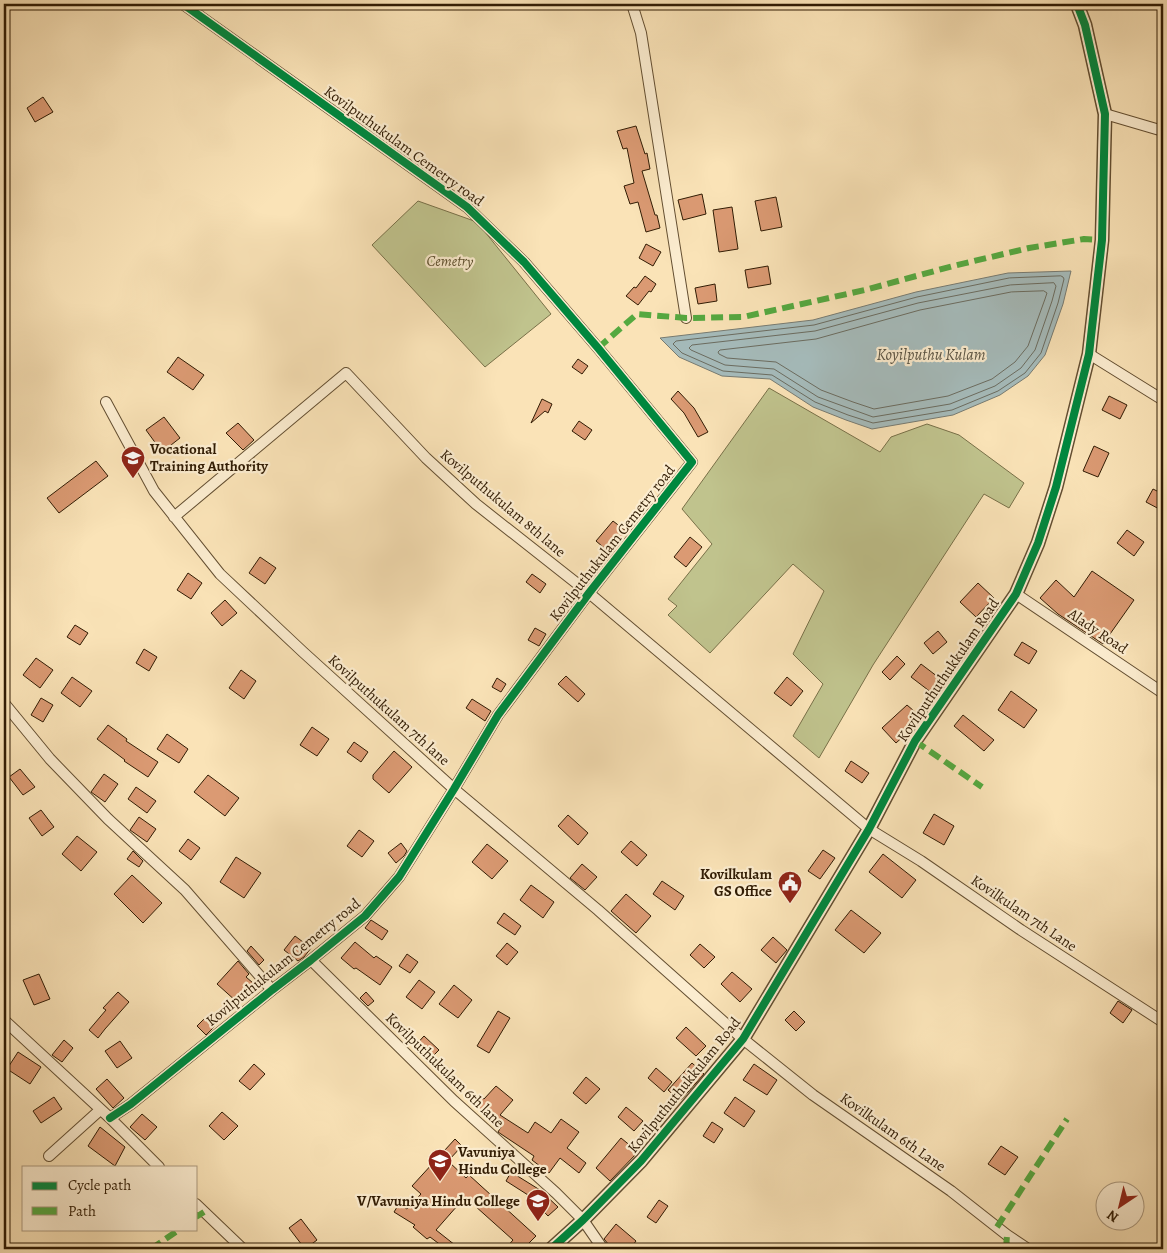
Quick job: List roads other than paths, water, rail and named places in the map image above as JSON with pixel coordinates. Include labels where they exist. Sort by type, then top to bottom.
[{"type":"street","name":"Kovilputhukulam Cemetry road","points":[[110,1118],[131,1104],[365,916],[399,877],[498,715],[692,462],[524,262],[467,207],[183,4]]},
{"type":"street","points":[[632,4],[641,33],[686,318]]},
{"type":"street","name":"Kovilputhuthukkulam Road","points":[[551,1249],[583,1220],[641,1161],[742,1039],[869,829],[915,741],[1016,594],[1038,543],[1056,487],[1089,354],[1102,240],[1105,114],[1085,25],[1077,4]]},
{"type":"street","points":[[1105,114],[1163,131]]},
{"type":"street","points":[[1089,354],[1163,400]]},
{"type":"street","name":"Kovilputhukulam 8th lane","points":[[174,517],[346,373],[426,458],[469,497],[590,593],[869,829]]},
{"type":"street","name":"Kovilputhukulam 7th lane","points":[[106,402],[154,491],[220,574],[454,789],[598,910],[742,1039]]},
{"type":"street","name":"Alady Road","points":[[1016,594],[1163,693]]},
{"type":"street","points":[[4,703],[50,759],[108,819],[185,890],[272,990]]},
{"type":"street","name":"Kovilkulam 7th Lane","points":[[869,829],[1163,1022]]},
{"type":"street","name":"Kovilputhukulam 6th lane","points":[[311,960],[454,1101],[556,1192],[583,1220],[604,1249]]},
{"type":"street","points":[[4,1020],[110,1118],[158,1166]]},
{"type":"street","name":"Kovilkulam 6th Lane","points":[[742,1039],[813,1095],[951,1191],[1028,1249]]},
{"type":"street","points":[[49,1156],[100,1110]]},
{"type":"street","points":[[198,1206],[243,1249]]},
{"type":"water","name":"Koyilputhu Kulam","points":[[1071,271],[1063,304],[1045,355],[1028,376],[1000,395],[953,415],[872,429],[813,407],[770,379],[722,376],[679,357],[660,338],[813,320],[916,292],[1008,273]]},
{"type":"place","name":"Vocational Training Authority","points":[[133,479]]},
{"type":"place","name":"Kovilkulam GS Office","points":[[790,904]]},
{"type":"place","name":"Vavuniya Hindu College","points":[[440,1182]]},
{"type":"place","name":"V/Vavuniya Hindu College","points":[[538,1222]]},
{"type":"park label","name":"Cemetry","points":[[450,261]]}]
